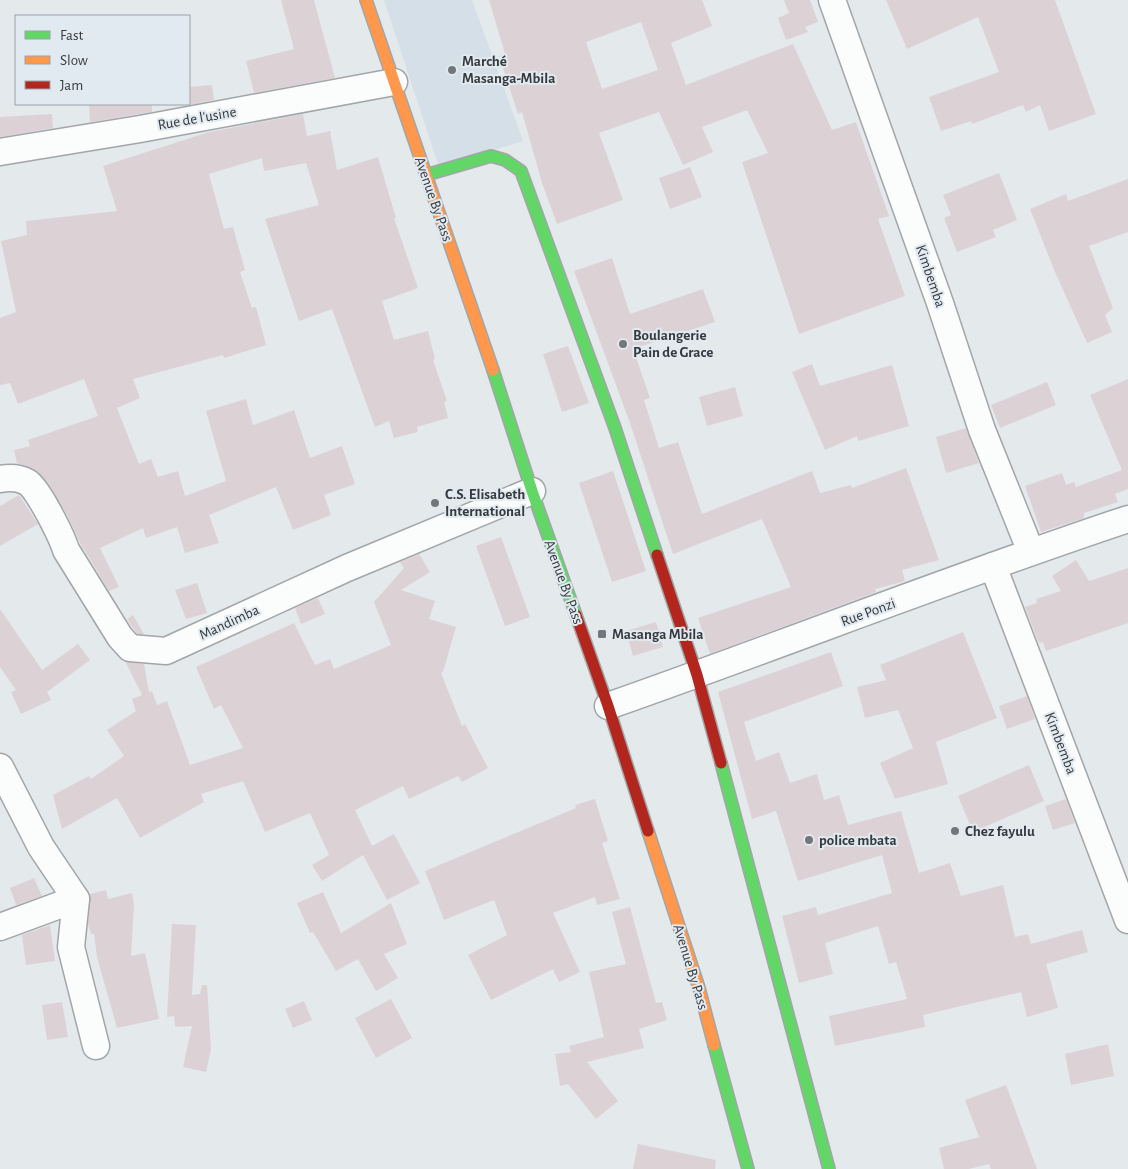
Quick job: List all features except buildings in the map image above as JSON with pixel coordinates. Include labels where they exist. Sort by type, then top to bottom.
[{"type":"main road","name":"Avenue By Pass","points":[[366,0],[517,441],[532,491],[608,706],[698,988],[748,1169]]},
{"type":"main road","points":[[426,175],[491,156],[505,160],[521,171],[615,428],[697,675],[829,1169]]},
{"type":"street","name":"Kimbemba","points":[[832,0],[940,303],[982,430],[1031,552]]},
{"type":"street","name":"Rue de l'usine","points":[[0,152],[140,129],[394,82]]},
{"type":"street","name":"Mandimba","points":[[0,479],[13,477],[28,483],[61,536],[66,550],[120,638],[130,648],[166,651],[347,568],[532,491]]},
{"type":"street","name":"Rue Ponzi","points":[[608,706],[1031,552],[1128,519]]},
{"type":"street","name":"Kimbemba","points":[[993,566],[1128,920]]},
{"type":"street","points":[[0,768],[41,847],[76,899],[71,947],[96,1046]]},
{"type":"street","points":[[0,927],[76,899]]},
{"type":"shaded area","name":"Marché Masanga-Mbila","points":[[384,0],[472,0],[523,141],[439,167]]},
{"type":"traffic: fast","points":[[426,175],[491,156],[505,160],[521,171],[615,428],[657,555]]},
{"type":"traffic: fast","points":[[493,370],[532,491],[576,615]]},
{"type":"traffic: fast","points":[[721,763],[829,1169]]},
{"type":"traffic: fast","points":[[714,1045],[748,1169]]},
{"type":"traffic: slow","points":[[366,0],[493,370]]},
{"type":"traffic: slow","points":[[648,831],[699,988],[714,1045]]},
{"type":"traffic: jam","points":[[657,555],[697,675],[721,763]]},
{"type":"traffic: jam","points":[[576,615],[608,706],[648,831]]},
{"type":"place","name":"Marché Masanga-Mbila","points":[[452,70]]},
{"type":"place","name":"Boulangerie Pain de Grace","points":[[623,344]]},
{"type":"place","name":"C.S. Elisabeth International","points":[[435,503]]},
{"type":"place","name":"Masanga Mbila","points":[[602,634]]},
{"type":"place","name":"Chez fayulu","points":[[955,831]]},
{"type":"place","name":"police mbata","points":[[809,840]]}]
